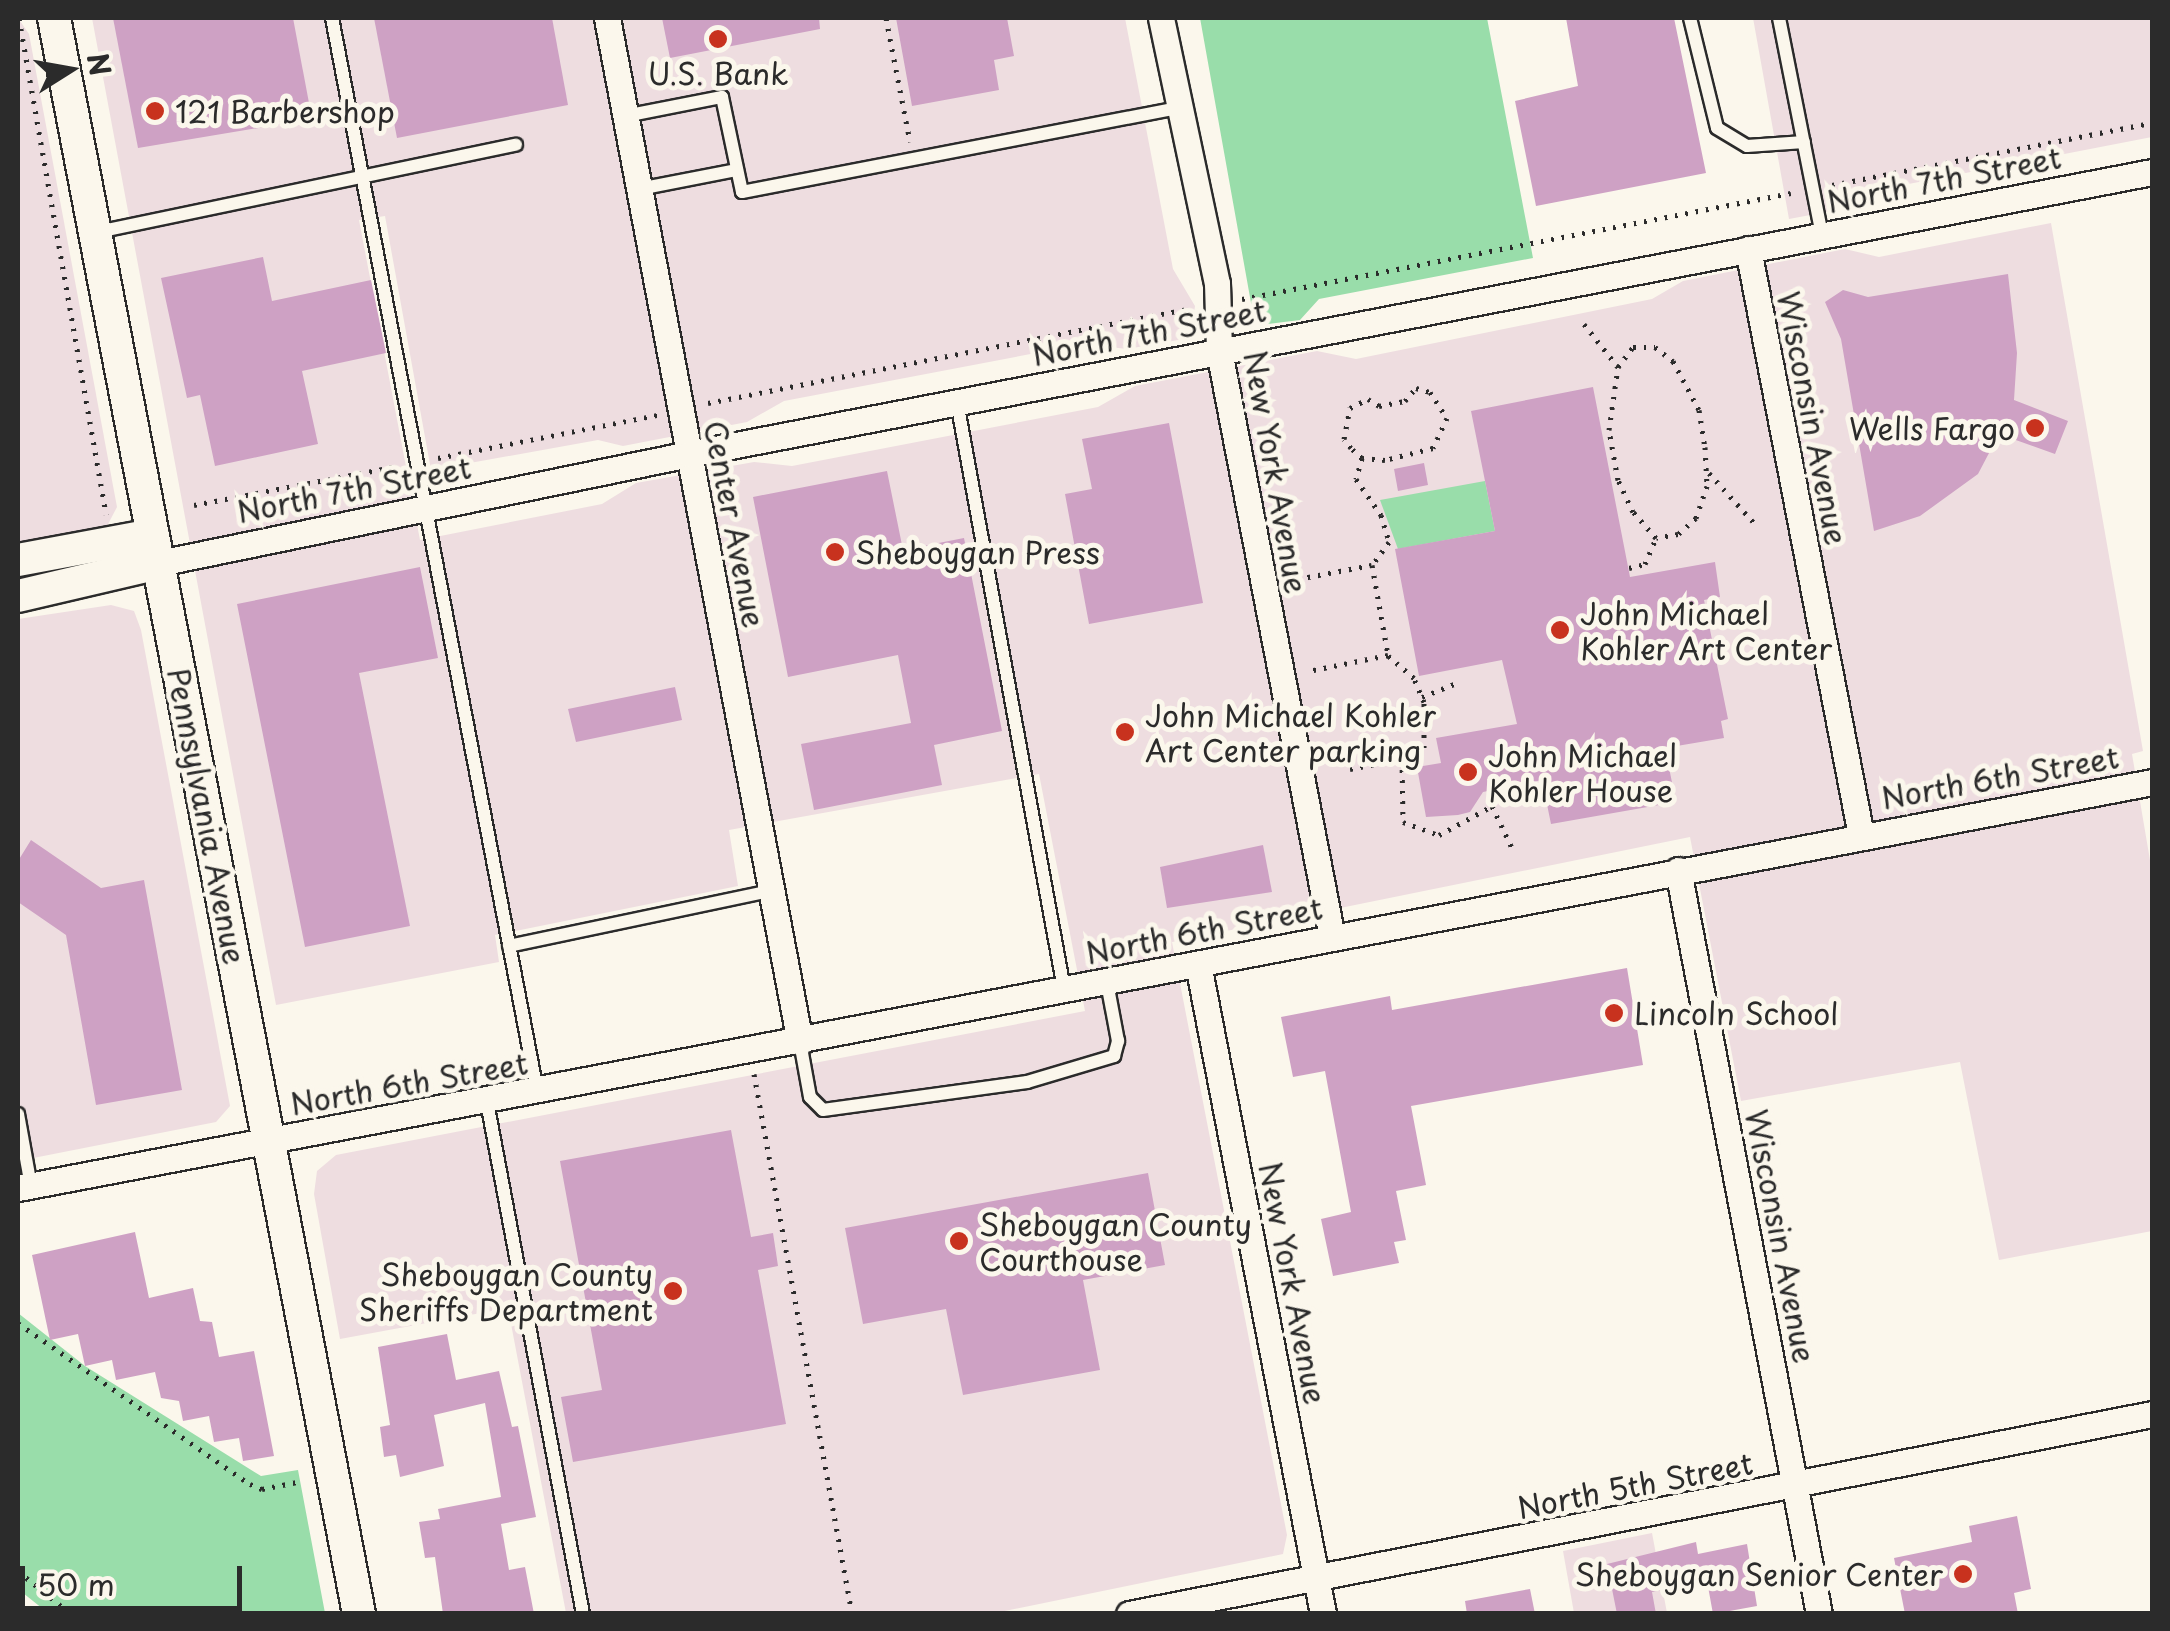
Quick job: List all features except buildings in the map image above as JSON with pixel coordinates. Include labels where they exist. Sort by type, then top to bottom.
[{"type":"street","name":"Pennsylvania Avenue","points":[[54,18],[359,1614]]},
{"type":"street","name":"Center Avenue","points":[[606,18],[639,189],[669,412],[689,454],[800,1042]]},
{"type":"street","name":"New York Avenue","points":[[1161,18],[1219,304],[1220,352],[1332,938]]},
{"type":"street","name":"North 7th Street","points":[[156,549],[425,508],[2152,172]]},
{"type":"street","name":"Wisconsin Avenue","points":[[1748,250],[1860,835]]},
{"type":"street","points":[[18,560],[111,544],[156,549]]},
{"type":"street","points":[[18,596],[156,549]]},
{"type":"street","name":"North 6th Street","points":[[24,1187],[537,1093],[1678,870],[2152,782]]},
{"type":"street","name":"Wisconsin Avenue","points":[[1678,870],[1819,1614]]},
{"type":"street","name":"New York Avenue","points":[[1198,964],[1323,1614]]},
{"type":"street","name":"North 5th Street","points":[[1129,1614],[1795,1488],[2152,1414]]},
{"type":"lane","points":[[332,18],[537,1093]]},
{"type":"lane","points":[[1690,18],[1716,128],[1748,146],[1804,142]]},
{"type":"lane","points":[[1780,18],[1822,236]]},
{"type":"lane","points":[[625,116],[722,98],[742,192],[1180,108]]},
{"type":"lane","points":[[96,232],[516,145]]},
{"type":"lane","points":[[639,189],[737,170]]},
{"type":"lane","points":[[957,402],[1065,992]]},
{"type":"lane","points":[[509,946],[772,891]]},
{"type":"lane","points":[[800,1042],[812,1103],[828,1111],[1027,1082],[1114,1056],[1118,1041],[1107,983]]},
{"type":"lane","points":[[487,1102],[583,1614]]},
{"type":"lane","points":[[18,1114],[24,1187]]},
{"type":"path","points":[[19,18],[111,544]]},
{"type":"path","points":[[886,18],[912,157]]},
{"type":"path","points":[[669,412],[2152,123]]},
{"type":"path","points":[[1584,324],[1618,366]]},
{"type":"path","points":[[1633,347],[1655,347],[1673,361],[1698,410],[1707,470],[1696,518],[1678,534],[1656,538],[1634,512],[1618,480],[1609,430],[1618,366],[1633,347]]},
{"type":"path","points":[[1416,388],[1442,403],[1447,418],[1433,448],[1402,460],[1362,458],[1344,439],[1350,408],[1368,399],[1379,406],[1404,401],[1416,388]]},
{"type":"path","points":[[1264,585],[1372,565],[1389,542],[1381,515],[1356,480],[1362,458]]},
{"type":"path","points":[[1707,470],[1756,525]]},
{"type":"path","points":[[1628,568],[1644,564],[1656,538]]},
{"type":"path","points":[[1350,769],[1402,759],[1424,748],[1422,697],[1414,678],[1388,655],[1372,565]]},
{"type":"path","points":[[1281,677],[1388,655]]},
{"type":"path","points":[[1422,697],[1456,683]]},
{"type":"path","points":[[1402,759],[1403,822],[1439,835],[1492,806],[1512,848]]},
{"type":"path","points":[[753,1051],[755,1096],[852,1614]]},
{"type":"path","points":[[18,1322],[250,1484],[262,1489],[333,1475]]},
{"type":"path","points":[[18,1571],[71,1614]]},
{"type":"shaded area","points":[[18,18],[29,34],[117,507],[106,528],[18,546]]},
{"type":"shaded area","points":[[92,18],[1125,18],[1173,269],[1195,306],[1192,328],[1178,340],[1127,349],[1083,344],[784,401],[747,422],[623,446],[598,440],[431,470],[385,216],[359,220],[420,540],[602,504],[636,483],[754,462],[792,466],[1098,407],[1135,386],[1317,351],[1356,359],[1652,299],[1683,281],[1845,249],[1879,257],[2051,223],[2143,751],[2132,754],[2152,872],[2152,1231],[1999,1260],[1960,1062],[1741,1101],[1690,837],[1172,942],[1287,1535],[1283,1554],[995,1613],[566,1613],[508,1308],[340,1339],[314,1194],[317,1171],[336,1155],[1085,1011],[1039,774],[729,830],[738,886],[495,935],[499,962],[276,1005]]},
{"type":"shaded area","points":[[1753,18],[2152,18],[2152,137],[1862,193],[1837,210],[1789,219]]},
{"type":"shaded area","points":[[111,605],[134,611],[141,630],[230,1106],[216,1122],[18,1161],[18,619]]},
{"type":"shaded area","points":[[1652,1533],[1667,1613],[1574,1613],[1563,1551]]},
{"type":"green space","points":[[1200,18],[1487,18],[1533,258],[1319,299],[1300,320],[1261,325],[1253,314]]},
{"type":"green space","points":[[1485,481],[1495,531],[1398,549],[1380,500]]},
{"type":"green space","points":[[18,1313],[85,1366],[261,1476],[298,1470],[325,1613],[48,1613],[18,1589]]},
{"type":"place","name":"U.S. Bank","points":[[718,39]]},
{"type":"place","name":"121 Barbershop","points":[[155,111]]},
{"type":"place","name":"Wells Fargo","points":[[2035,428]]},
{"type":"place","name":"Sheboygan Press","points":[[835,552]]},
{"type":"place","name":"John Michael Kohler Art Center","points":[[1560,630]]},
{"type":"place","name":"John Michael Kohler Art Center parking","points":[[1125,732]]},
{"type":"place","name":"John Michael Kohler House","points":[[1468,772]]},
{"type":"place","name":"Lincoln School","points":[[1614,1013]]},
{"type":"place","name":"Sheboygan County Courthouse","points":[[959,1241]]},
{"type":"place","name":"Sheboygan County Sheriffs Department","points":[[673,1291]]},
{"type":"place","name":"Sheboygan Senior Center","points":[[1963,1574]]}]
